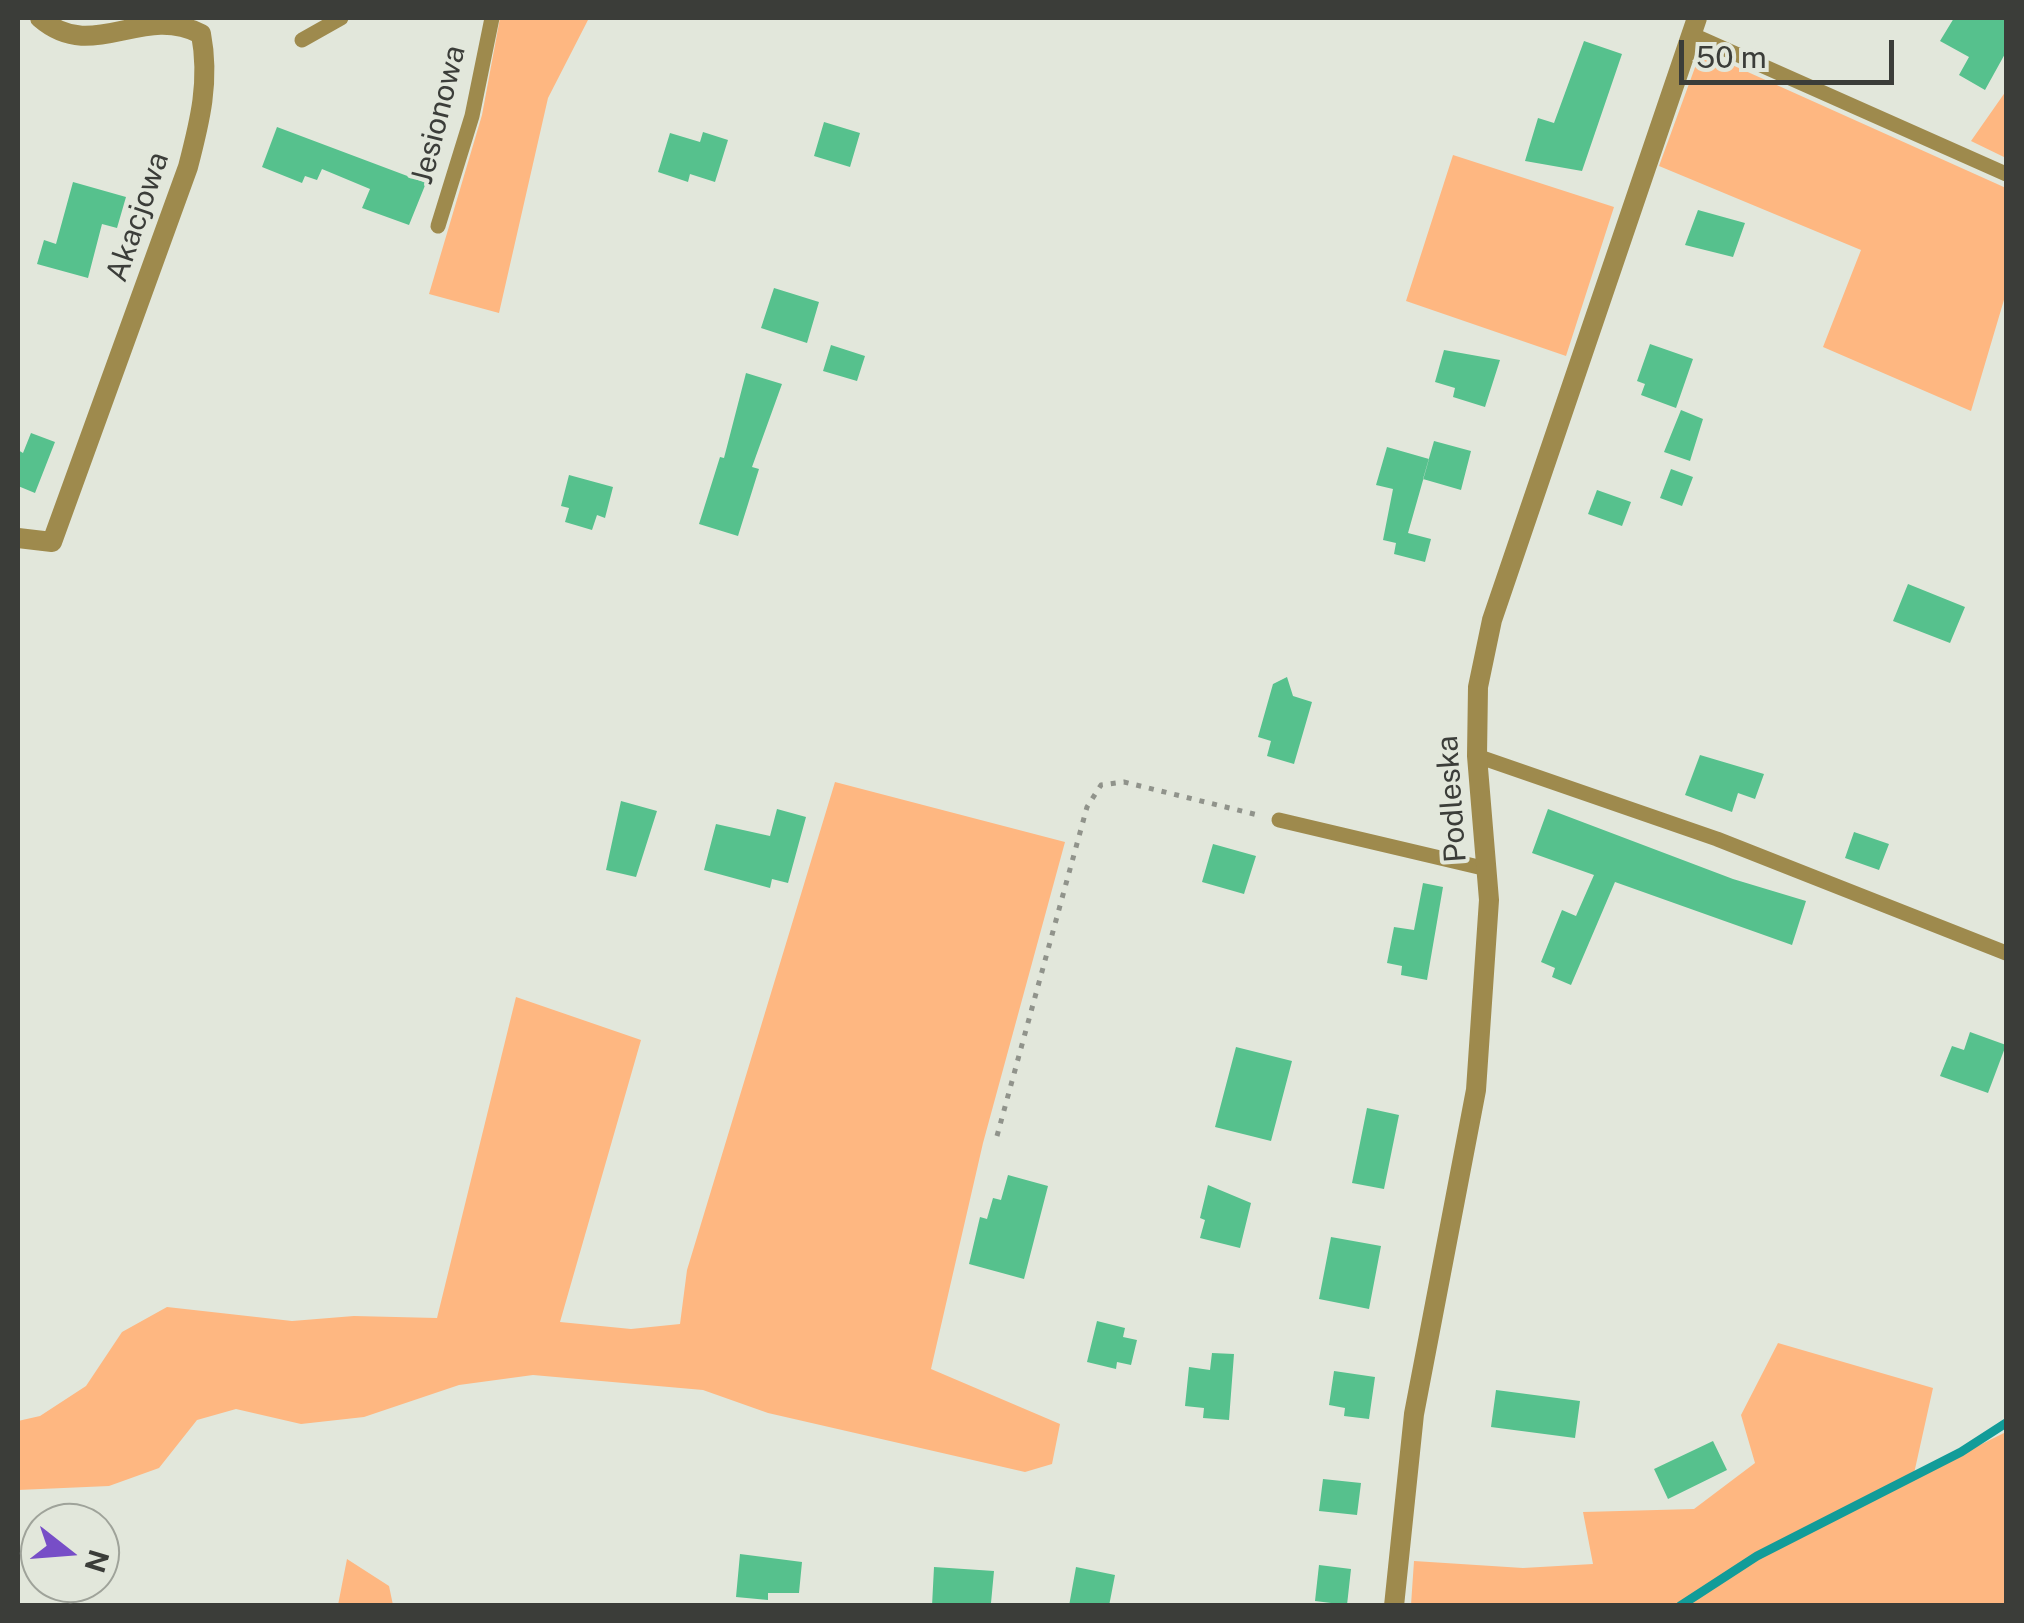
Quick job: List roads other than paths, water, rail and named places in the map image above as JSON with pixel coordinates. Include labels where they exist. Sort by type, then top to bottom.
[{"type":"street","name":"Akacjowa","points":[[18,538],[52,542],[188,167],[204,110],[206,61],[200,34],[181,23],[158,21],[101,36],[71,37],[40,18]]},
{"type":"street","name":"Podleska","points":[[1394,1606],[1414,1414],[1476,1090],[1489,900],[1478,756],[1478,687],[1492,620],[1694,26]]},
{"type":"lane","points":[[302,40],[341,18]]},
{"type":"lane","name":"Jesionowa","points":[[438,226],[472,116],[492,18]]},
{"type":"lane","points":[[1694,26],[2006,174]]},
{"type":"lane","points":[[1478,756],[1717,839],[2006,953]]},
{"type":"lane","points":[[1280,820],[1487,870]]},
{"type":"waterway","points":[[1680,1606],[1757,1556],[1961,1452],[2006,1423]]}]
